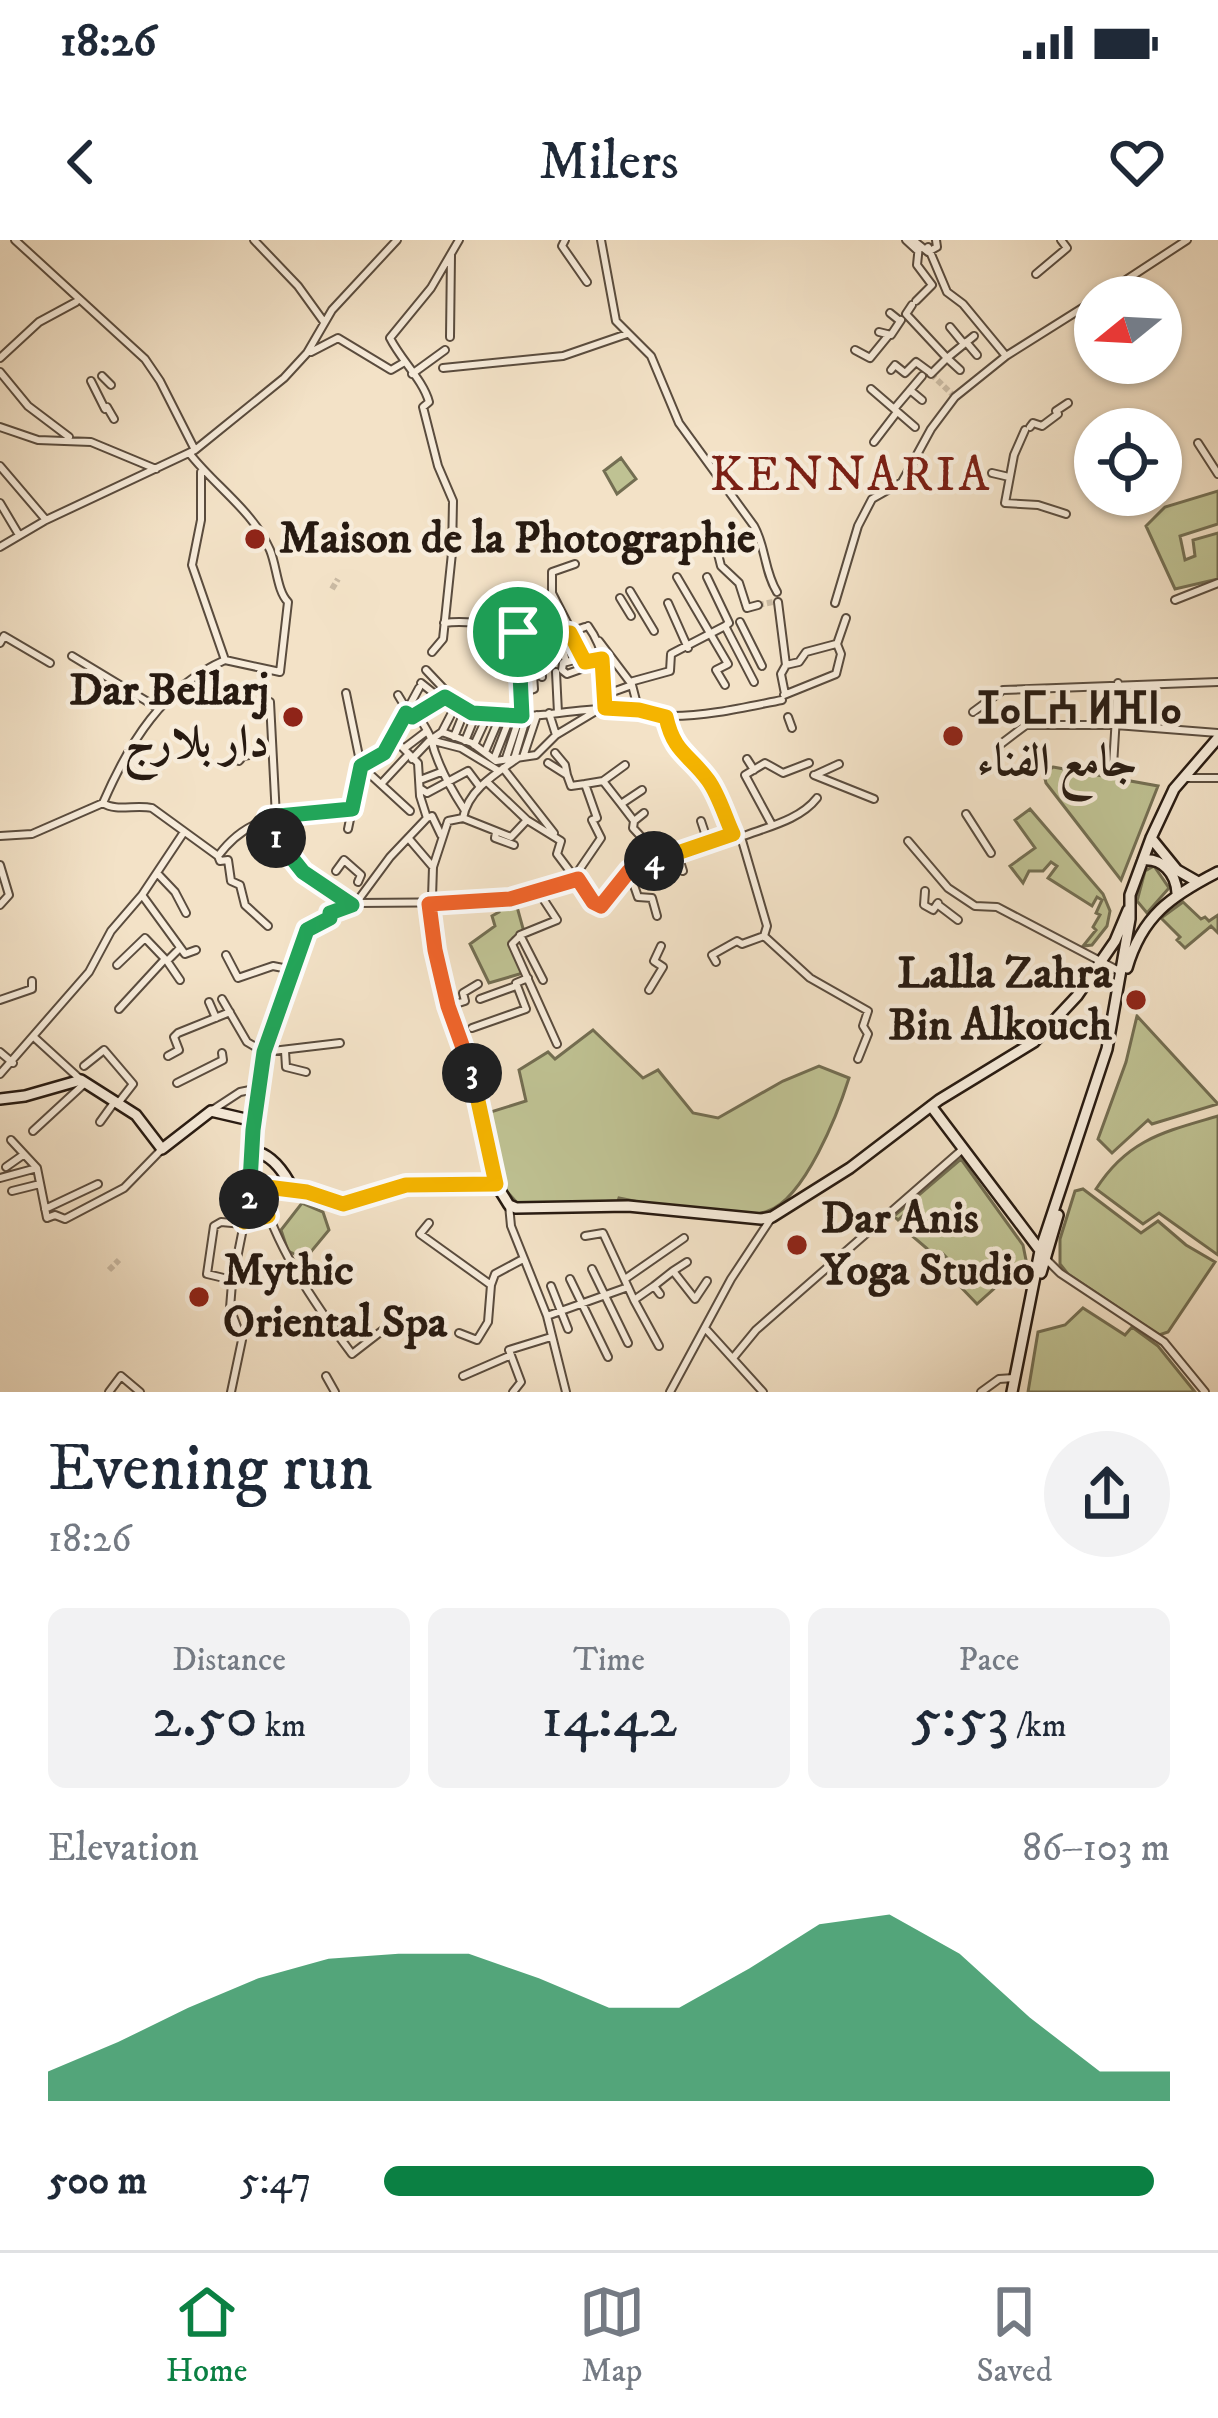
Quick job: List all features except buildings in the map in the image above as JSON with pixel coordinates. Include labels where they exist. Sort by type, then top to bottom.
[{"type":"street","points":[[1,836],[39,831],[103,802],[128,750],[158,708],[185,682],[225,660],[280,672],[290,625],[288,602],[262,535],[201,468],[151,367],[15,240]]},
{"type":"street","points":[[254,240],[324,322]]},
{"type":"street","points":[[0,547],[46,520],[193,452],[284,378],[307,353],[324,322],[397,240]]},
{"type":"street","points":[[432,652],[441,644],[444,623],[453,501],[423,407],[429,402],[428,394],[403,363],[392,335],[431,288],[459,240]]},
{"type":"street","points":[[566,240],[563,248],[587,282]]},
{"type":"street","points":[[601,240],[614,316],[654,361],[679,423],[762,542],[778,598],[786,665],[781,674],[784,696]]},
{"type":"street","points":[[919,246],[937,246],[936,240]]},
{"type":"street","points":[[1036,274],[1066,248],[1061,240]]},
{"type":"street","points":[[1135,276],[1187,240]]},
{"type":"street","points":[[855,350],[870,358],[932,285],[918,268],[919,246]]},
{"type":"street","points":[[919,246],[947,292],[965,306],[1006,356]]},
{"type":"street","points":[[450,337],[452,255]]},
{"type":"street","points":[[0,358],[41,321],[76,301]]},
{"type":"street","points":[[890,313],[903,318],[960,370]]},
{"type":"street","points":[[835,603],[858,526],[872,499],[902,482],[954,396],[1006,356],[1074,316]]},
{"type":"street","points":[[950,327],[977,355]]},
{"type":"street","points":[[879,332],[888,336]]},
{"type":"street","points":[[443,368],[563,356],[627,334]]},
{"type":"street","points":[[874,442],[910,390],[974,336]]},
{"type":"street","points":[[307,353],[338,338],[391,370],[403,363]]},
{"type":"street","points":[[412,374],[445,350]]},
{"type":"street","points":[[891,370],[895,365],[905,373],[916,362],[927,373]]},
{"type":"street","points":[[0,371],[28,406],[72,439]]},
{"type":"street","points":[[103,376],[111,385]]},
{"type":"street","points":[[92,381],[114,418]]},
{"type":"street","points":[[872,389],[915,427]]},
{"type":"street","points":[[910,390],[922,400]]},
{"type":"street","points":[[1066,514],[1038,505],[1005,503],[1028,428],[1050,422],[1056,410],[1068,403]]},
{"type":"street","points":[[0,427],[38,440],[72,439],[99,445],[157,469]]},
{"type":"street","points":[[1198,443],[1218,474]]},
{"type":"street","points":[[0,466],[46,520]]},
{"type":"street","points":[[201,468],[201,520],[192,566],[225,660]]},
{"type":"street","points":[[992,472],[1010,477]]},
{"type":"street","points":[[0,503],[19,535]]},
{"type":"street","points":[[718,554],[721,566],[739,583],[747,608],[758,605]]},
{"type":"street","points":[[561,668],[567,674],[581,669],[583,660],[551,590],[552,572],[574,564]]},
{"type":"street","points":[[607,694],[671,670],[670,654],[729,623],[707,577]]},
{"type":"street","points":[[677,578],[728,664],[716,670],[725,685]]},
{"type":"street","points":[[1175,600],[1218,584]]},
{"type":"street","points":[[630,591],[654,631]]},
{"type":"street","points":[[620,598],[632,616]]},
{"type":"street","points":[[668,603],[688,648]]},
{"type":"street","points":[[361,766],[384,753],[420,685],[466,710],[500,717],[602,709],[666,717],[817,686],[836,674],[841,654],[837,644],[846,618]]},
{"type":"street","points":[[740,622],[762,666]]},
{"type":"street","points":[[444,623],[486,623],[518,632],[559,634],[587,626],[631,684],[639,710]]},
{"type":"street","points":[[725,626],[754,682]]},
{"type":"street","points":[[518,632],[526,716],[520,739],[464,814],[448,821],[433,867],[429,904],[448,1006],[470,1063],[496,1184],[509,1205],[509,1219],[547,1316],[566,1392]]},
{"type":"street","points":[[522,693],[534,689],[538,678],[530,633]]},
{"type":"street","points":[[556,735],[553,713],[561,668],[559,634]]},
{"type":"street","points":[[734,643],[748,636]]},
{"type":"street","points":[[2,639],[50,664]]},
{"type":"street","points":[[442,732],[479,757],[505,763],[536,754],[556,735],[602,709],[607,694],[599,640]]},
{"type":"street","points":[[784,654],[837,644]]},
{"type":"street","points":[[786,665],[799,662],[802,654]]},
{"type":"street","points":[[72,656],[158,708]]},
{"type":"street","points":[[583,660],[602,659]]},
{"type":"street","points":[[538,678],[561,668]]},
{"type":"street","points":[[426,670],[443,688],[443,698]]},
{"type":"street","points":[[973,712],[1003,690],[1218,682]]},
{"type":"street","points":[[1112,766],[1118,683]]},
{"type":"street","points":[[346,693],[361,766],[348,829]]},
{"type":"street","points":[[398,695],[412,717],[443,698]]},
{"type":"street","points":[[467,698],[470,743]]},
{"type":"street","points":[[270,702],[272,817],[290,860],[354,904],[487,902],[577,877],[601,838],[585,784]]},
{"type":"street","points":[[382,784],[409,754],[466,710]]},
{"type":"street","points":[[451,739],[466,710]]},
{"type":"street","points":[[571,711],[575,723]]},
{"type":"street","points":[[417,715],[464,814],[511,837],[527,820]]},
{"type":"street","points":[[470,743],[488,715]]},
{"type":"street","points":[[520,739],[526,716]]},
{"type":"street","points":[[485,753],[500,717]]},
{"type":"street","points":[[505,797],[504,733],[510,717]]},
{"type":"street","points":[[666,717],[670,737],[708,779],[737,835],[767,926],[764,936]]},
{"type":"street","points":[[788,717],[792,728]]},
{"type":"street","points":[[997,747],[1026,725],[1117,725],[1218,735]]},
{"type":"street","points":[[504,733],[520,739]]},
{"type":"street","points":[[1014,1392],[1043,1254],[1096,1088],[1142,860],[1182,779],[1218,735]]},
{"type":"street","points":[[430,737],[470,743],[505,763],[561,841],[556,854],[601,906],[629,871],[793,817],[817,798]]},
{"type":"street","points":[[393,738],[418,763],[427,818]]},
{"type":"street","points":[[239,761],[255,753],[273,766]]},
{"type":"street","points":[[555,753],[565,764],[571,786],[603,781],[625,765]]},
{"type":"street","points":[[747,759],[754,770]]},
{"type":"street","points":[[548,763],[567,775]]},
{"type":"street","points":[[772,825],[745,775],[765,764],[783,773],[809,763]]},
{"type":"street","points":[[838,764],[814,775],[874,799]]},
{"type":"street","points":[[361,766],[419,826]]},
{"type":"street","points":[[420,784],[427,793],[468,771],[505,797],[527,820],[556,835]]},
{"type":"street","points":[[420,784],[441,772]]},
{"type":"street","points":[[1182,779],[1218,778]]},
{"type":"street","points":[[603,781],[646,842],[638,856],[644,860],[641,866]]},
{"type":"street","points":[[621,804],[642,790]]},
{"type":"street","points":[[103,802],[114,808],[140,804],[152,808],[220,861],[227,860],[231,881],[240,884],[245,905],[268,926]]},
{"type":"street","points":[[218,856],[244,828],[272,817],[352,809]]},
{"type":"street","points":[[634,821],[644,814]]},
{"type":"street","points":[[966,814],[991,853]]},
{"type":"street","points":[[383,1330],[354,1354],[306,1290],[255,1185],[251,1150],[257,1089],[264,1052],[310,926],[354,904],[427,818],[432,816],[442,835]]},
{"type":"street","points":[[701,821],[708,842]]},
{"type":"street","points":[[517,826],[529,834]]},
{"type":"street","points":[[0,1074],[89,972],[111,931],[184,832]]},
{"type":"street","points":[[496,832],[494,838],[514,845]]},
{"type":"street","points":[[1150,838],[1186,878],[1198,882]]},
{"type":"street","points":[[410,840],[433,867]]},
{"type":"street","points":[[908,841],[948,890],[975,906],[994,907],[1122,973]]},
{"type":"street","points":[[677,852],[683,871]]},
{"type":"street","points":[[336,871],[344,860],[361,875],[358,883]]},
{"type":"street","points":[[1142,860],[1162,863],[1174,878],[1177,892]]},
{"type":"street","points":[[0,866],[10,895],[0,905]]},
{"type":"street","points":[[629,871],[639,898],[657,900],[657,916]]},
{"type":"street","points":[[1043,1254],[1105,1081],[1132,953],[1149,919],[1177,892],[1218,872]]},
{"type":"street","points":[[157,873],[176,892],[186,913]]},
{"type":"street","points":[[538,891],[557,920],[520,935],[512,944],[557,1044]]},
{"type":"street","points":[[926,891],[924,905],[932,910],[938,903],[958,920]]},
{"type":"street","points":[[142,895],[179,949],[185,954],[196,950]]},
{"type":"street","points":[[670,1392],[772,1217],[850,1168],[931,1106],[1034,1042],[1077,996],[1129,910]]},
{"type":"street","points":[[520,935],[543,980]]},
{"type":"street","points":[[716,962],[712,956],[720,949],[764,936]]},
{"type":"street","points":[[764,936],[810,978],[867,1010],[863,1026],[868,1034],[858,1059]]},
{"type":"street","points":[[117,965],[146,938],[180,980]]},
{"type":"street","points":[[649,990],[663,968],[653,961],[661,946]]},
{"type":"street","points":[[118,1010],[179,949]]},
{"type":"street","points":[[226,955],[238,977],[273,965],[293,970]]},
{"type":"street","points":[[472,1028],[526,1009],[517,981],[528,978]]},
{"type":"street","points":[[0,1000],[32,989],[32,981]]},
{"type":"street","points":[[433,985],[444,981]]},
{"type":"street","points":[[448,1006],[465,1001],[463,992],[478,984]]},
{"type":"street","points":[[480,999],[517,985]]},
{"type":"street","points":[[222,999],[247,1042],[264,1052],[340,1042]]},
{"type":"street","points":[[209,1002],[216,1018]]},
{"type":"street","points":[[168,1056],[178,1050],[176,1034],[230,1012]]},
{"type":"street","points":[[35,1037],[83,1081],[136,1115],[162,1149]]},
{"type":"street","points":[[84,1066],[104,1051],[132,1080],[132,1087],[100,1122]]},
{"type":"street","points":[[285,1051],[286,1067],[306,1072]]},
{"type":"street","points":[[0,1052],[13,1063]]},
{"type":"street","points":[[177,1083],[223,1060],[222,1053]]},
{"type":"street","points":[[0,1099],[83,1081]]},
{"type":"street","points":[[33,1131],[83,1081]]},
{"type":"street","points":[[46,1213],[66,1219],[124,1188],[162,1149],[211,1111],[240,1092],[257,1089]]},
{"type":"street","points":[[931,1106],[1060,1273],[1164,1342],[1205,1392]]},
{"type":"street","points":[[211,1111],[254,1121]]},
{"type":"street","points":[[11,1140],[37,1168],[46,1213]]},
{"type":"street","points":[[733,1358],[756,1330],[964,1148]]},
{"type":"street","points":[[251,1150],[260,1151],[280,1168],[289,1188]]},
{"type":"street","points":[[0,1178],[24,1154]]},
{"type":"street","points":[[6,1167],[37,1168]]},
{"type":"street","points":[[12,1190],[40,1184]]},
{"type":"street","points":[[46,1213],[98,1184]]},
{"type":"street","points":[[255,1185],[289,1188],[343,1204],[406,1185],[496,1184]]},
{"type":"street","points":[[231,1392],[242,1340],[230,1308],[232,1280],[255,1185]]},
{"type":"street","points":[[509,1205],[628,1206],[728,1218],[772,1217]]},
{"type":"street","points":[[226,1222],[229,1210]]},
{"type":"street","points":[[232,1280],[207,1274],[214,1226],[268,1216]]},
{"type":"street","points":[[429,1222],[420,1234],[490,1286]]},
{"type":"street","points":[[585,1236],[603,1233],[659,1346]]},
{"type":"street","points":[[547,1316],[605,1296],[684,1238]]},
{"type":"street","points":[[459,1333],[477,1340],[488,1322],[495,1274],[523,1259]]},
{"type":"street","points":[[634,1300],[657,1290],[687,1262]]},
{"type":"street","points":[[592,1269],[628,1343]]},
{"type":"street","points":[[674,1271],[695,1299],[707,1281]]},
{"type":"street","points":[[570,1279],[608,1357]]},
{"type":"street","points":[[551,1286],[568,1328]]},
{"type":"street","points":[[704,1328],[760,1391]]},
{"type":"street","points":[[513,1392],[520,1382],[509,1356],[512,1348],[551,1336]]},
{"type":"street","points":[[463,1376],[509,1356]]},
{"type":"street","points":[[110,1392],[122,1376],[140,1392]]},
{"type":"street","points":[[326,1376],[335,1392]]},
{"type":"street","points":[[981,1392],[999,1379],[1015,1378]]},
{"type":"green space","points":[[621,458],[636,479],[617,494],[604,471]]},
{"type":"green space","points":[[1218,491],[1218,524],[1180,536],[1185,560],[1195,556],[1193,540],[1218,533],[1218,579],[1175,589],[1146,526],[1156,516],[1182,516],[1182,502]]},
{"type":"green space","points":[[1053,767],[1158,786],[1121,880],[1046,783],[1044,774]]},
{"type":"green space","points":[[1030,809],[1103,894],[1110,911],[1107,926],[1092,945],[1083,946],[1096,930],[1102,900],[1097,897],[1092,906],[1048,878],[1057,866],[1051,862],[1043,871],[1029,871],[1023,883],[1010,866],[1035,848],[1015,820]]},
{"type":"green space","points":[[1154,866],[1169,888],[1147,913],[1137,901],[1145,871]]},
{"type":"green space","points":[[1183,902],[1201,919],[1209,921],[1218,915],[1218,933],[1211,926],[1185,948],[1161,918]]},
{"type":"green space","points":[[516,903],[524,932],[511,944],[523,973],[489,983],[470,944],[495,926],[492,916],[499,912],[497,905]]},
{"type":"green space","points":[[1137,1016],[1218,1104],[1152,1124],[1148,1120],[1112,1153],[1098,1139]]},
{"type":"green space","points":[[593,1030],[643,1078],[658,1070],[693,1113],[718,1118],[819,1066],[849,1078],[807,1172],[782,1203],[768,1211],[714,1215],[619,1198],[519,1205],[502,1186],[481,1115],[526,1101],[519,1070],[548,1052],[555,1059]]},
{"type":"green space","points":[[1218,1116],[1218,1255],[1159,1213],[1143,1224],[1096,1189],[1134,1148]]},
{"type":"green space","points":[[961,1159],[1023,1245],[1026,1260],[977,1304],[955,1281],[962,1273],[943,1254],[938,1258],[911,1235],[921,1225],[908,1211],[898,1220],[894,1216]]},
{"type":"green space","points":[[1083,1189],[1141,1233],[1158,1221],[1215,1262],[1168,1332],[1159,1335],[1060,1264],[1060,1239],[1075,1191]]},
{"type":"green space","points":[[302,1203],[323,1212],[329,1230],[305,1259],[288,1251],[281,1230]]},
{"type":"green space","points":[[1083,1308],[1125,1335],[1132,1327],[1158,1346],[1195,1392],[1028,1392],[1038,1332],[1065,1325]]},
{"type":"tunnel","points":[[931,374],[953,395]]},
{"type":"tunnel","points":[[332,589],[338,579]]},
{"type":"tunnel","points":[[758,605],[773,602]]},
{"type":"tunnel","points":[[109,1270],[119,1260]]},
{"type":"place","name":"Maison de la Photographie","points":[[255,539]]},
{"type":"place","name":"Dar Bellarj دار بلارج","points":[[293,717]]},
{"type":"place","name":"ⵊⴰⵎⵄ ⵍⴼⵏⴰ جامع الفناء","points":[[953,736]]},
{"type":"place","name":"Lalla Zahra Bin Alkouch","points":[[1136,1000]]},
{"type":"place","name":"Dar Anis Yoga Studio","points":[[797,1245]]},
{"type":"place","name":"Mythic Oriental Spa","points":[[199,1297]]},
{"type":"district","name":"KENNARIA","points":[[851,476]]},
{"type":"route","points":[[518,632],[570,633],[585,662],[602,659],[605,708],[666,717],[670,737],[708,779],[733,834],[629,871],[601,906],[578,879],[510,899],[429,904],[448,1006],[470,1063],[496,1184],[406,1185],[343,1204],[289,1188],[259,1186],[268,1216],[244,1222],[252,1184],[257,1085],[272,1023],[307,930],[330,918],[330,913],[352,905],[290,860],[268,817],[350,810],[361,766],[384,753],[406,713],[412,717],[445,697],[472,713],[522,716],[518,632]]}]
